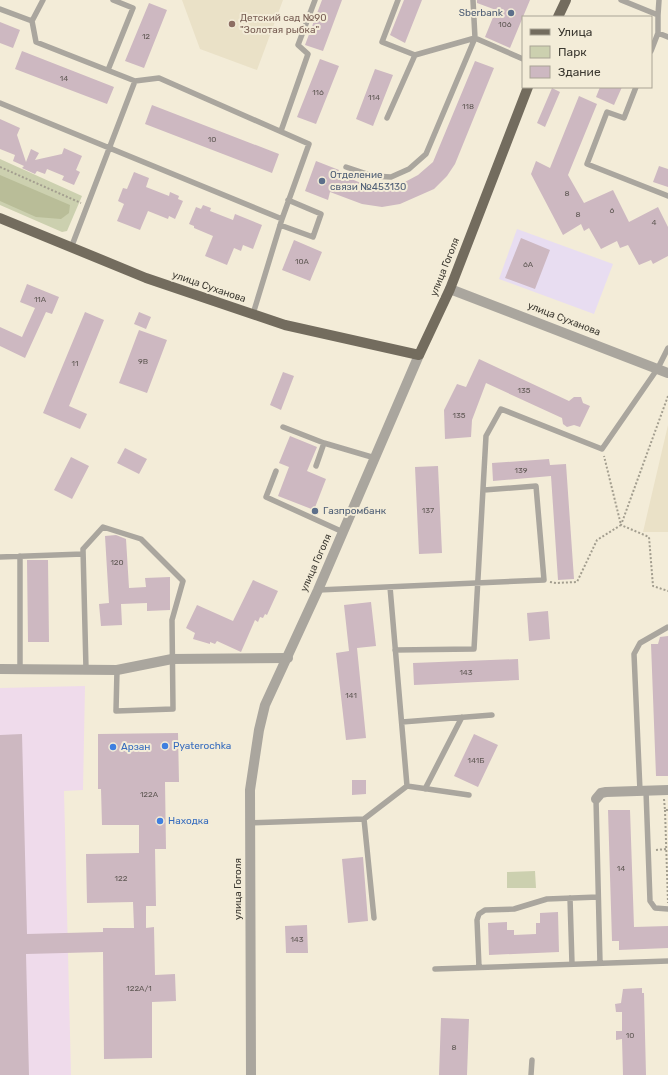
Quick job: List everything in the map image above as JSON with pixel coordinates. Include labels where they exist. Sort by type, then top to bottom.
[{"type":"main road","points":[[558,16],[566,0]]},
{"type":"main road","name":"улица Гоголя","points":[[418,355],[450,289],[528,88]]},
{"type":"main road","name":"улица Суханова","points":[[0,218],[146,278],[285,325],[418,355]]},
{"type":"street","name":"улица Суханова","points":[[450,289],[668,373]]},
{"type":"street","name":"улица Гоголя","points":[[251,1075],[250,790],[259,730],[265,705],[288,658],[318,590],[418,355]]},
{"type":"street","points":[[0,669],[117,670],[172,659],[288,658]]},
{"type":"street","points":[[596,799],[601,793],[606,792],[666,790]]},
{"type":"lane","points":[[43,0],[32,21],[36,42],[135,81],[159,78],[309,144],[288,200],[253,314]]},
{"type":"lane","points":[[108,70],[133,8],[113,0]]},
{"type":"lane","points":[[281,131],[308,54],[298,45],[315,0]]},
{"type":"lane","points":[[398,0],[382,42],[415,55],[475,38],[522,59]]},
{"type":"lane","points":[[346,167],[373,176],[390,177],[409,169],[426,154],[475,38],[473,0]]},
{"type":"lane","points":[[621,0],[658,15]]},
{"type":"lane","points":[[652,48],[658,33],[658,0]]},
{"type":"lane","points":[[0,9],[32,21]]},
{"type":"lane","points":[[658,33],[668,37]]},
{"type":"lane","points":[[387,118],[415,55]]},
{"type":"lane","points":[[71,248],[135,81]]},
{"type":"lane","points":[[636,88],[624,118],[607,112],[587,164],[668,196]]},
{"type":"lane","points":[[0,103],[282,219]]},
{"type":"lane","points":[[280,225],[313,237],[321,214],[288,200]]},
{"type":"lane","points":[[395,650],[474,649],[486,436],[501,409],[602,449],[658,368],[668,348]]},
{"type":"lane","points":[[283,427],[324,443],[375,458]]},
{"type":"lane","points":[[316,466],[324,443]]},
{"type":"lane","points":[[276,471],[266,497],[343,532]]},
{"type":"lane","points":[[318,590],[544,580],[536,486],[484,490]]},
{"type":"lane","points":[[86,669],[83,549],[103,527],[141,539],[183,581],[172,620],[172,710],[116,711],[117,670]]},
{"type":"lane","points":[[0,557],[83,554]]},
{"type":"lane","points":[[20,556],[20,669]]},
{"type":"lane","points":[[390,587],[407,786]]},
{"type":"lane","points":[[668,627],[640,643],[634,654],[651,904],[659,910],[668,909]]},
{"type":"lane","points":[[402,722],[492,714]]},
{"type":"lane","points":[[425,789],[462,717]]},
{"type":"lane","points":[[250,823],[364,819],[407,786],[469,795]]},
{"type":"lane","points":[[596,799],[600,963]]},
{"type":"lane","points":[[364,819],[374,918]]},
{"type":"lane","points":[[479,967],[477,920],[482,912],[486,910],[518,908],[547,899],[598,897]]},
{"type":"lane","points":[[570,898],[572,964]]},
{"type":"lane","points":[[435,969],[668,961]]},
{"type":"lane","points":[[531,1075],[532,1060]]},
{"type":"path","points":[[0,167],[87,206]]},
{"type":"path","points":[[544,580],[556,583],[577,582],[597,540],[621,525],[668,396]]},
{"type":"path","points":[[602,449],[621,525]]},
{"type":"path","points":[[621,525],[648,537],[653,586],[668,591]]},
{"type":"path","points":[[666,790],[665,810],[668,909]]},
{"type":"path","points":[[648,850],[667,851]]},
{"type":"shaded area","name":"Детский сад №90 \"Золотая рыбка\"","points":[[182,0],[283,0],[257,70],[200,49]]},
{"type":"shaded area","points":[[517,229],[613,264],[594,314],[499,279]]},
{"type":"shaded area","points":[[668,425],[668,532],[643,532]]},
{"type":"shaded area","points":[[85,686],[83,790],[64,791],[71,1075],[0,1075],[0,688]]},
{"type":"green space","points":[[0,159],[82,196],[67,231],[62,232],[0,205]]},
{"type":"green space","points":[[0,175],[70,205],[69,213],[61,219],[36,217],[0,201]]},
{"type":"green space","points":[[535,871],[536,888],[507,888],[507,872]]},
{"type":"building","points":[[322,0],[342,0],[323,51],[305,45]]},
{"type":"building","points":[[404,0],[422,0],[405,43],[390,35]]},
{"type":"building","points":[[477,0],[530,0],[522,16],[510,48],[485,37],[496,10],[477,3]]},
{"type":"building","points":[[149,3],[167,10],[144,68],[125,61]]},
{"type":"building","points":[[0,22],[20,30],[13,48],[0,43]]},
{"type":"building","points":[[22,51],[114,87],[107,104],[15,69]]},
{"type":"building","points":[[320,59],[339,66],[316,124],[297,117]]},
{"type":"building","points":[[475,61],[494,68],[455,164],[447,176],[434,189],[400,204],[382,207],[362,204],[330,192],[328,200],[305,191],[316,161],[339,170],[338,173],[372,188],[403,183],[418,175],[433,162]]},
{"type":"building","points":[[375,69],[393,75],[373,126],[356,119]]},
{"type":"building","points":[[552,88],[560,92],[545,127],[537,123]]},
{"type":"building","points":[[600,88],[622,88],[614,105],[596,97]]},
{"type":"building","points":[[579,96],[597,104],[568,175],[584,203],[613,190],[629,222],[658,207],[668,227],[668,256],[653,264],[651,260],[639,265],[628,245],[620,248],[617,241],[601,249],[589,228],[584,231],[581,224],[563,235],[531,174],[536,161],[550,168]]},
{"type":"building","points":[[152,105],[279,154],[272,173],[145,124]]},
{"type":"building","points":[[0,119],[20,128],[17,135],[26,162],[31,149],[39,153],[35,160],[62,154],[64,148],[82,156],[76,170],[80,172],[74,185],[62,180],[64,176],[47,169],[45,174],[37,171],[35,174],[22,168],[24,166],[13,161],[15,155],[0,149]]},
{"type":"building","points":[[659,166],[668,169],[668,187],[653,182]]},
{"type":"building","points":[[134,172],[149,178],[146,187],[169,196],[170,192],[179,196],[178,199],[183,201],[175,219],[169,216],[168,219],[148,211],[140,230],[117,221],[124,204],[118,201],[123,188],[127,189]]},
{"type":"building","points":[[203,205],[211,208],[210,211],[233,220],[235,214],[262,225],[253,249],[243,245],[241,251],[234,248],[227,265],[205,256],[213,236],[194,228],[194,226],[189,224],[196,207],[201,209]]},
{"type":"building","points":[[521,238],[550,250],[535,289],[505,278]]},
{"type":"building","points":[[294,240],[322,252],[310,281],[282,270]]},
{"type":"building","points":[[27,284],[59,297],[52,314],[46,312],[25,358],[0,346],[0,327],[22,337],[35,308],[20,302]]},
{"type":"building","points":[[85,312],[104,320],[69,406],[87,414],[80,429],[43,413]]},
{"type":"building","points":[[139,312],[151,317],[146,329],[134,324]]},
{"type":"building","points":[[139,330],[167,340],[147,393],[119,383]]},
{"type":"building","points":[[479,359],[569,401],[574,397],[581,397],[583,403],[590,406],[580,427],[574,425],[567,427],[563,424],[562,418],[486,383],[472,420],[471,437],[445,439],[444,410],[457,384],[466,387]]},
{"type":"building","points":[[283,372],[294,376],[281,410],[270,405]]},
{"type":"building","points":[[290,436],[317,447],[307,471],[326,479],[314,510],[278,496],[289,467],[279,463]]},
{"type":"building","points":[[125,448],[147,459],[139,474],[117,463]]},
{"type":"building","points":[[71,457],[89,466],[72,499],[54,490]]},
{"type":"building","points":[[549,459],[550,465],[566,464],[574,579],[558,580],[551,476],[493,481],[492,463]]},
{"type":"building","points":[[438,466],[442,553],[419,554],[415,467]]},
{"type":"building","points":[[116,535],[126,539],[129,588],[146,587],[145,578],[170,577],[170,610],[147,611],[147,603],[121,604],[122,625],[101,626],[99,604],[109,603],[105,536]]},
{"type":"building","points":[[27,560],[48,560],[49,642],[28,642]]},
{"type":"building","points":[[253,580],[278,591],[267,615],[265,614],[263,618],[260,617],[258,622],[255,620],[241,652],[217,641],[215,644],[210,642],[210,644],[193,639],[195,633],[186,628],[197,605],[233,621]]},
{"type":"building","points":[[371,602],[376,646],[357,648],[366,738],[346,740],[336,653],[349,651],[344,605]]},
{"type":"building","points":[[548,611],[550,639],[529,641],[527,613]]},
{"type":"building","points":[[668,636],[668,776],[656,776],[651,644],[658,644],[660,637]]},
{"type":"building","points":[[518,659],[519,680],[414,685],[413,663]]},
{"type":"building","points":[[178,733],[179,782],[165,782],[166,849],[155,849],[156,906],[146,906],[146,928],[154,927],[155,975],[175,974],[176,1001],[152,1002],[152,1058],[104,1059],[103,952],[26,954],[29,1075],[0,1075],[0,735],[22,734],[27,934],[103,932],[103,928],[134,928],[133,902],[87,903],[86,854],[139,853],[139,825],[102,825],[101,789],[98,789],[98,734]]},
{"type":"building","points":[[474,734],[498,745],[478,787],[454,776]]},
{"type":"building","points":[[352,780],[366,780],[366,794],[352,795]]},
{"type":"building","points":[[608,810],[630,810],[634,927],[668,926],[668,948],[619,950],[619,941],[612,941]]},
{"type":"building","points":[[363,857],[368,921],[348,923],[342,859]]},
{"type":"building","points":[[558,912],[559,952],[489,955],[488,923],[507,922],[507,930],[514,930],[514,935],[536,934],[536,923],[540,923],[540,913]]},
{"type":"building","points":[[307,925],[308,953],[286,953],[285,926]]},
{"type":"building","points":[[642,988],[642,993],[644,993],[646,1075],[623,1075],[622,1039],[616,1040],[616,1031],[622,1031],[622,1012],[616,1012],[615,1004],[621,1003],[623,989]]},
{"type":"building","points":[[441,1018],[469,1019],[467,1075],[439,1075]]},
{"type":"place","name":"Sberbank","points":[[511,13]]},
{"type":"place","name":"Детский сад №90 \"Золотая рыбка\"","points":[[232,24]]},
{"type":"place","name":"Отделение связи №453130","points":[[322,181]]},
{"type":"place","name":"Газпромбанк","points":[[315,511]]},
{"type":"place","name":"Pyaterochka","points":[[165,746]]},
{"type":"place","name":"Арзан","points":[[113,747]]},
{"type":"place","name":"Находка","points":[[160,821]]}]
